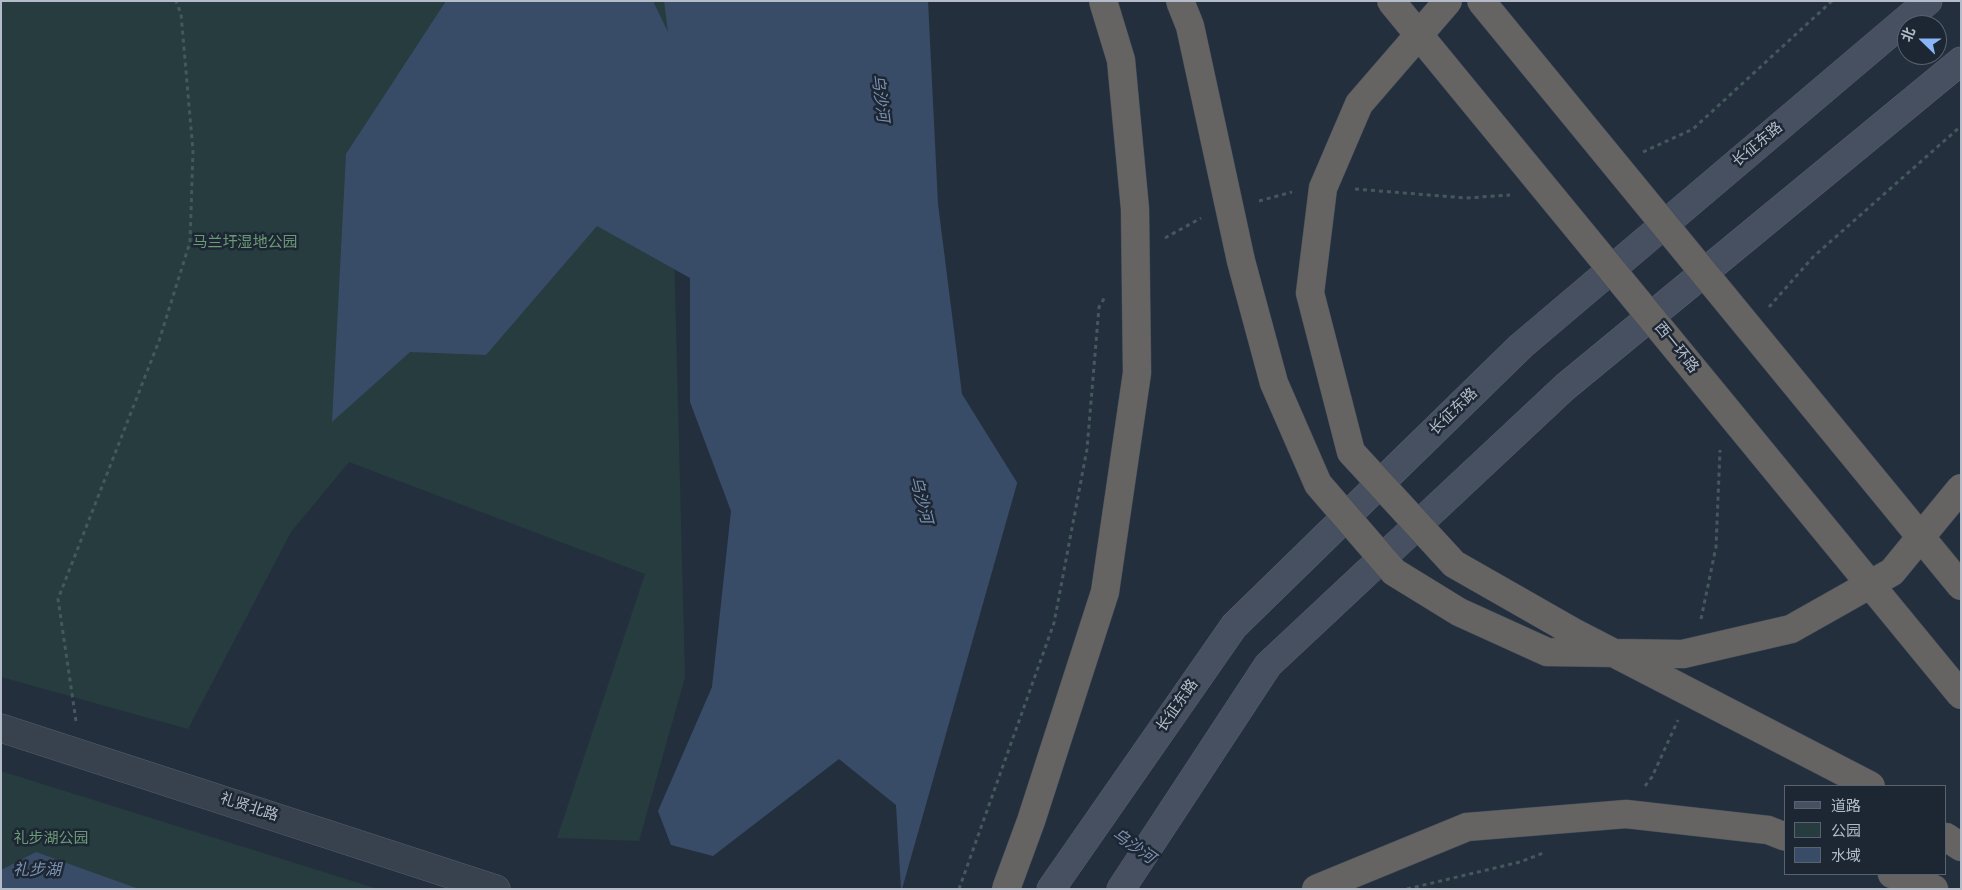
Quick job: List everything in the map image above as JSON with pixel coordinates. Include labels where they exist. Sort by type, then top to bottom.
[{"type":"highway","points":[[1006,889],[1031,821],[1105,592],[1137,373],[1135,209],[1120,60],[1103,1]]},
{"type":"highway","points":[[1180,1],[1190,26],[1241,261],[1274,383],[1318,484],[1394,572],[1458,612],[1547,652],[1683,654],[1791,629],[1892,572],[1961,488]]},
{"type":"highway","name":"西一环路","points":[[1391,1],[1961,695]]},
{"type":"highway","points":[[1448,1],[1359,104],[1324,188],[1310,293],[1351,452],[1454,564],[1575,634],[1868,785]]},
{"type":"highway","points":[[1481,1],[1961,586]]},
{"type":"highway","points":[[1316,889],[1467,827],[1626,814],[1768,830],[1784,835]]},
{"type":"highway","points":[[1947,838],[1961,847]]},
{"type":"highway","points":[[1895,875],[1934,889]]},
{"type":"main road","name":"长征东路","points":[[1050,889],[1234,626],[1521,346],[1921,5]]},
{"type":"main road","points":[[1121,889],[1268,665],[1565,387],[1960,63]]},
{"type":"street","name":"礼贤北路","points":[[1,728],[496,889]]},
{"type":"path","points":[[81,754],[58,599],[159,341],[190,242],[193,151],[181,14],[176,1]]},
{"type":"path","points":[[1642,152],[1693,129],[1832,1]]},
{"type":"path","points":[[1763,314],[1813,257],[1961,126]]},
{"type":"path","points":[[1352,189],[1466,198],[1511,195]]},
{"type":"path","points":[[1252,202],[1297,190]]},
{"type":"path","points":[[1160,241],[1208,214]]},
{"type":"path","points":[[959,889],[1054,623],[1087,449],[1099,307],[1108,291]]},
{"type":"path","points":[[1700,624],[1716,548],[1720,441]]},
{"type":"path","points":[[1641,792],[1652,777],[1679,718]]},
{"type":"path","points":[[1407,889],[1520,862],[1548,852]]},
{"type":"green space","name":"马兰圩湿地公园","points":[[1,1],[686,1],[674,249],[685,677],[639,841],[557,838],[645,574],[349,462],[291,532],[188,729],[1,677]]},
{"type":"green space","name":"礼步湖公园","points":[[1,771],[378,889],[1,889]]},
{"type":"water","name":"乌沙河","points":[[446,1],[653,1],[668,32],[664,1],[928,1],[938,204],[962,394],[1026,497],[1332,889],[901,889],[896,805],[839,759],[713,856],[671,845],[658,811],[712,687],[731,511],[690,402],[690,278],[597,226],[486,355],[410,352],[332,422],[346,154]]},
{"type":"water","name":"礼步湖","points":[[36,852],[139,889],[1,889],[1,870]]},
{"type":"pier","points":[[1018,480],[1077,562],[1176,663],[1335,889],[902,889]]},
{"type":"pier","points":[[1961,793],[1961,889],[1862,889],[1858,875],[1947,875],[1947,796]]}]
